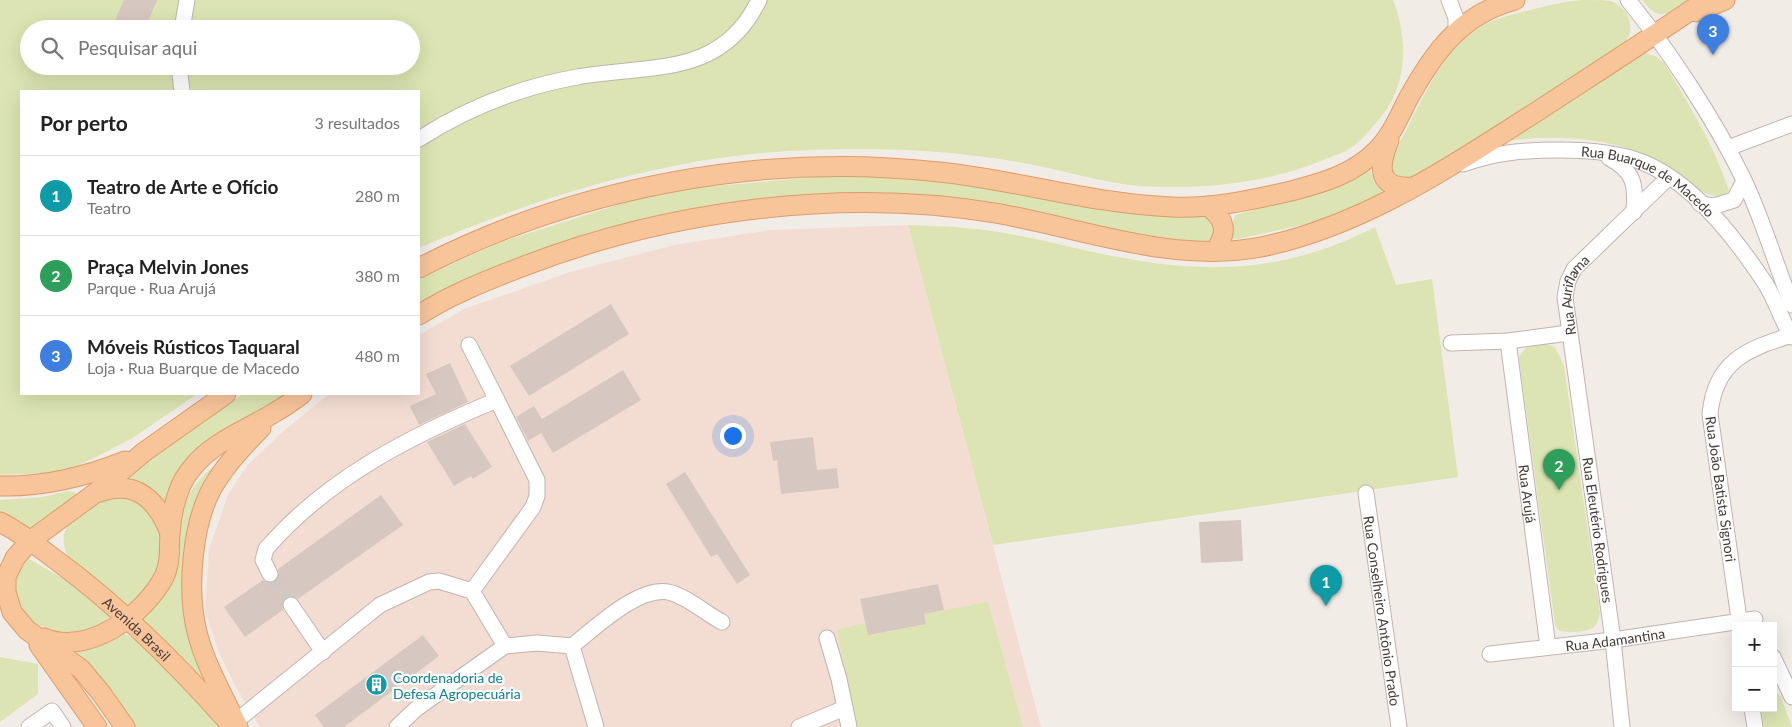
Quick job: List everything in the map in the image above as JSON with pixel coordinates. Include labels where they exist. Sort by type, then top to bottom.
[{"type":"main road","points":[[420,268],[497,232],[565,209],[642,188],[738,173],[808,168],[907,169],[974,176],[1111,201],[1173,207],[1208,206],[1288,191],[1341,176],[1376,152],[1397,120],[1430,62],[1444,43],[1481,12],[1515,0]]},
{"type":"main road","points":[[420,314],[436,304],[495,277],[572,248],[675,222],[750,209],[833,204],[917,205],[994,213],[1113,240],[1181,249],[1215,251],[1260,248],[1324,232],[1385,203],[1438,172],[1656,35],[1706,0]]},
{"type":"main road","points":[[1677,20],[1725,0]]},
{"type":"main road","points":[[1397,120],[1383,157],[1382,171],[1392,186],[1413,187]]},
{"type":"main road","points":[[1208,206],[1220,215],[1224,228],[1222,241],[1215,251]]},
{"type":"main road","points":[[12,612],[6,592],[6,577],[15,558],[30,541],[94,494],[144,452],[225,395]]},
{"type":"main road","points":[[28,630],[46,639],[61,643],[73,642],[102,634],[127,619],[164,576],[170,555],[170,533],[175,502],[192,467],[231,437],[278,411],[301,395]]},
{"type":"main road","points":[[235,726],[206,661],[198,636],[193,612],[191,584],[193,552],[200,523],[216,481],[245,444],[278,411]]},
{"type":"main road","points":[[0,486],[33,485],[96,473],[144,452]]},
{"type":"main road","points":[[94,494],[123,487],[136,490],[154,504],[165,520],[170,533]]},
{"type":"main road","name":"Avenida Brasil","points":[[0,522],[30,541],[90,585],[188,676],[235,726]]},
{"type":"main road","points":[[0,593],[97,727]]},
{"type":"main road","points":[[28,630],[81,669],[101,692],[125,727]]},
{"type":"street","points":[[184,20],[187,0]]},
{"type":"street","points":[[420,138],[472,109],[516,92],[577,77],[664,67],[700,59],[734,34],[753,13],[759,0]]},
{"type":"street","points":[[1449,0],[1456,18],[1456,32]]},
{"type":"street","points":[[1628,0],[1656,35],[1728,148],[1769,238],[1792,305]]},
{"type":"street","points":[[180,75],[182,90]]},
{"type":"street","points":[[1728,148],[1792,124]]},
{"type":"street","name":"Rua Buarque de Macedo","points":[[1438,172],[1488,155],[1523,150],[1585,150],[1642,162],[1669,177],[1728,232],[1766,285],[1792,336]]},
{"type":"street","points":[[1585,150],[1622,165],[1632,177],[1635,199],[1634,212]]},
{"type":"street","name":"Rua Auriflama","points":[[1451,343],[1508,341],[1569,333],[1565,297],[1568,281],[1574,269],[1669,177]]},
{"type":"street","points":[[1700,204],[1714,206],[1734,200],[1744,181]]},
{"type":"street","name":"Rua Eleutério Rodrigues","points":[[1569,333],[1613,640],[1622,727]]},
{"type":"street","name":"Rua João Batista Signori","points":[[1740,622],[1710,414],[1711,400],[1714,390],[1726,371],[1742,354],[1756,346],[1792,336]]},
{"type":"street","name":"Rua Arujá","points":[[1508,341],[1548,647]]},
{"type":"street","points":[[469,345],[537,480],[537,496],[534,507],[472,590]]},
{"type":"street","points":[[270,574],[264,560],[266,549],[321,495],[389,451],[459,416],[497,400]]},
{"type":"street","name":"Rua Conselheiro Antônio Prado","points":[[1366,493],[1399,727]]},
{"type":"street","points":[[1733,576],[1757,622]]},
{"type":"street","points":[[235,726],[380,605],[417,586],[439,581],[472,590],[505,646]]},
{"type":"street","points":[[397,727],[416,709],[505,646],[538,643],[572,646],[619,609],[635,600],[659,592],[670,592],[679,596],[722,622]]},
{"type":"street","points":[[291,605],[323,652]]},
{"type":"street","name":"Rua Adamantina","points":[[1490,654],[1732,624]]},
{"type":"street","points":[[827,638],[849,727]]},
{"type":"street","points":[[572,646],[596,727]]},
{"type":"street","points":[[1777,673],[1792,697]]},
{"type":"street","points":[[799,727],[845,708]]},
{"type":"street","points":[[29,727],[52,711],[63,727]]},
{"type":"street","points":[[1753,712],[1755,727]]},
{"type":"shaded area","points":[[908,225],[1041,727],[260,727],[234,684],[220,655],[205,612],[209,549],[228,495],[246,467],[280,434],[329,395],[420,395],[420,334],[464,309],[570,272],[674,245],[770,230]]},
{"type":"green space","points":[[0,0],[1393,0],[1398,14],[1403,45],[1401,76],[1390,104],[1381,117],[1362,139],[1347,150],[1306,167],[1260,179],[1188,187],[1140,186],[1098,180],[1020,162],[951,153],[870,149],[788,151],[692,162],[599,184],[553,197],[420,248],[420,90],[20,90],[20,395],[196,395],[131,439],[78,466],[44,473],[0,475]]},
{"type":"green space","points":[[1642,0],[1689,0],[1670,12],[1659,14],[1654,12]]},
{"type":"green space","points":[[1569,1],[1611,1],[1622,9],[1630,25],[1630,32],[1624,44],[1418,176],[1408,180],[1395,179],[1389,172],[1394,153],[1440,67],[1460,43],[1472,32],[1496,19]]},
{"type":"green space","points":[[1645,53],[1655,56],[1664,63],[1692,109],[1723,174],[1729,191],[1725,196],[1715,196],[1696,189],[1650,157],[1615,145],[1596,141],[1557,138],[1518,139],[1500,142],[1632,58]]},
{"type":"green space","points":[[1363,169],[1370,169],[1375,182],[1385,194],[1320,221],[1238,239],[1231,238],[1230,230],[1235,215],[1306,196]]},
{"type":"green space","points":[[838,175],[901,176],[951,181],[1120,212],[1211,216],[1217,228],[1211,242],[1185,242],[837,197],[505,265],[467,278],[420,305],[420,279],[501,242],[636,199],[683,189]]},
{"type":"green space","points":[[908,225],[986,230],[1129,259],[1194,267],[1255,265],[1285,260],[1345,241],[1375,227],[1396,285],[1432,279],[1458,477],[993,545]]},
{"type":"green space","points":[[1545,344],[1555,347],[1564,366],[1600,614],[1595,626],[1582,631],[1558,630],[1555,624],[1519,358],[1526,348]]},
{"type":"green space","points":[[242,395],[290,395],[221,442],[168,505],[163,504],[155,492],[130,478],[129,475]]},
{"type":"green space","points":[[224,460],[185,620],[188,637],[208,683],[140,618],[160,600],[169,589],[175,577],[178,564],[178,524],[184,505],[201,478]]},
{"type":"green space","points":[[67,491],[75,492],[78,497],[75,503],[31,528],[21,527],[0,517],[0,500],[43,497]]},
{"type":"green space","points":[[117,497],[135,501],[147,509],[155,519],[161,543],[157,569],[152,581],[141,595],[127,605],[69,558],[64,546],[64,535],[68,525],[75,517],[95,505]]},
{"type":"green space","points":[[26,557],[77,587],[111,617],[96,628],[65,635],[35,624],[16,599],[15,575]]},
{"type":"green space","points":[[988,602],[1023,727],[857,727],[837,630],[865,623],[868,635],[926,624],[924,614]]},
{"type":"green space","points":[[120,632],[131,637],[144,647],[173,674],[220,727],[133,727],[76,656],[78,650]]},
{"type":"green space","points":[[0,657],[38,664],[38,694],[0,722]]},
{"type":"green space","points":[[1777,692],[1781,697],[1792,727],[1764,727],[1762,712],[1777,712]]},
{"type":"building","points":[[124,0],[157,0],[149,20],[115,20]]},
{"type":"building","points":[[611,304],[629,334],[529,396],[510,366]]},
{"type":"building","points":[[450,363],[468,402],[419,425],[410,406],[436,394],[426,374]]},
{"type":"building","points":[[623,370],[641,400],[553,453],[541,433],[528,441],[516,417],[534,406],[542,419]]},
{"type":"building","points":[[465,424],[492,467],[473,479],[471,476],[454,486],[427,442]]},
{"type":"building","points":[[813,437],[817,470],[837,468],[839,488],[781,494],[777,460],[773,461],[770,442]]},
{"type":"building","points":[[685,472],[750,575],[737,584],[717,554],[711,557],[666,484]]},
{"type":"building","points":[[381,495],[403,525],[298,599],[291,596],[285,598],[282,605],[283,610],[245,637],[224,607],[263,580],[269,583],[275,582],[279,575],[278,569]]},
{"type":"building","points":[[1241,520],[1243,561],[1201,563],[1199,522]]},
{"type":"building","points":[[938,584],[944,610],[924,614],[926,624],[868,635],[860,599]]},
{"type":"building","name":"Coordenadoria de Defesa Agropecuária","points":[[423,635],[439,656],[344,727],[324,727],[315,715]]},
{"type":"tunnel","points":[[270,574],[291,605]]},
{"type":"place","name":"Móveis Rústicos Taquaral","points":[[1713,55]]},
{"type":"place","name":"Praça Melvin Jones","points":[[1559,490]]},
{"type":"place","name":"Teatro de Arte e Ofício","points":[[1326,606]]},
{"type":"place","name":"Coordenadoria de Defesa Agropecuária","points":[[377,685]]}]
